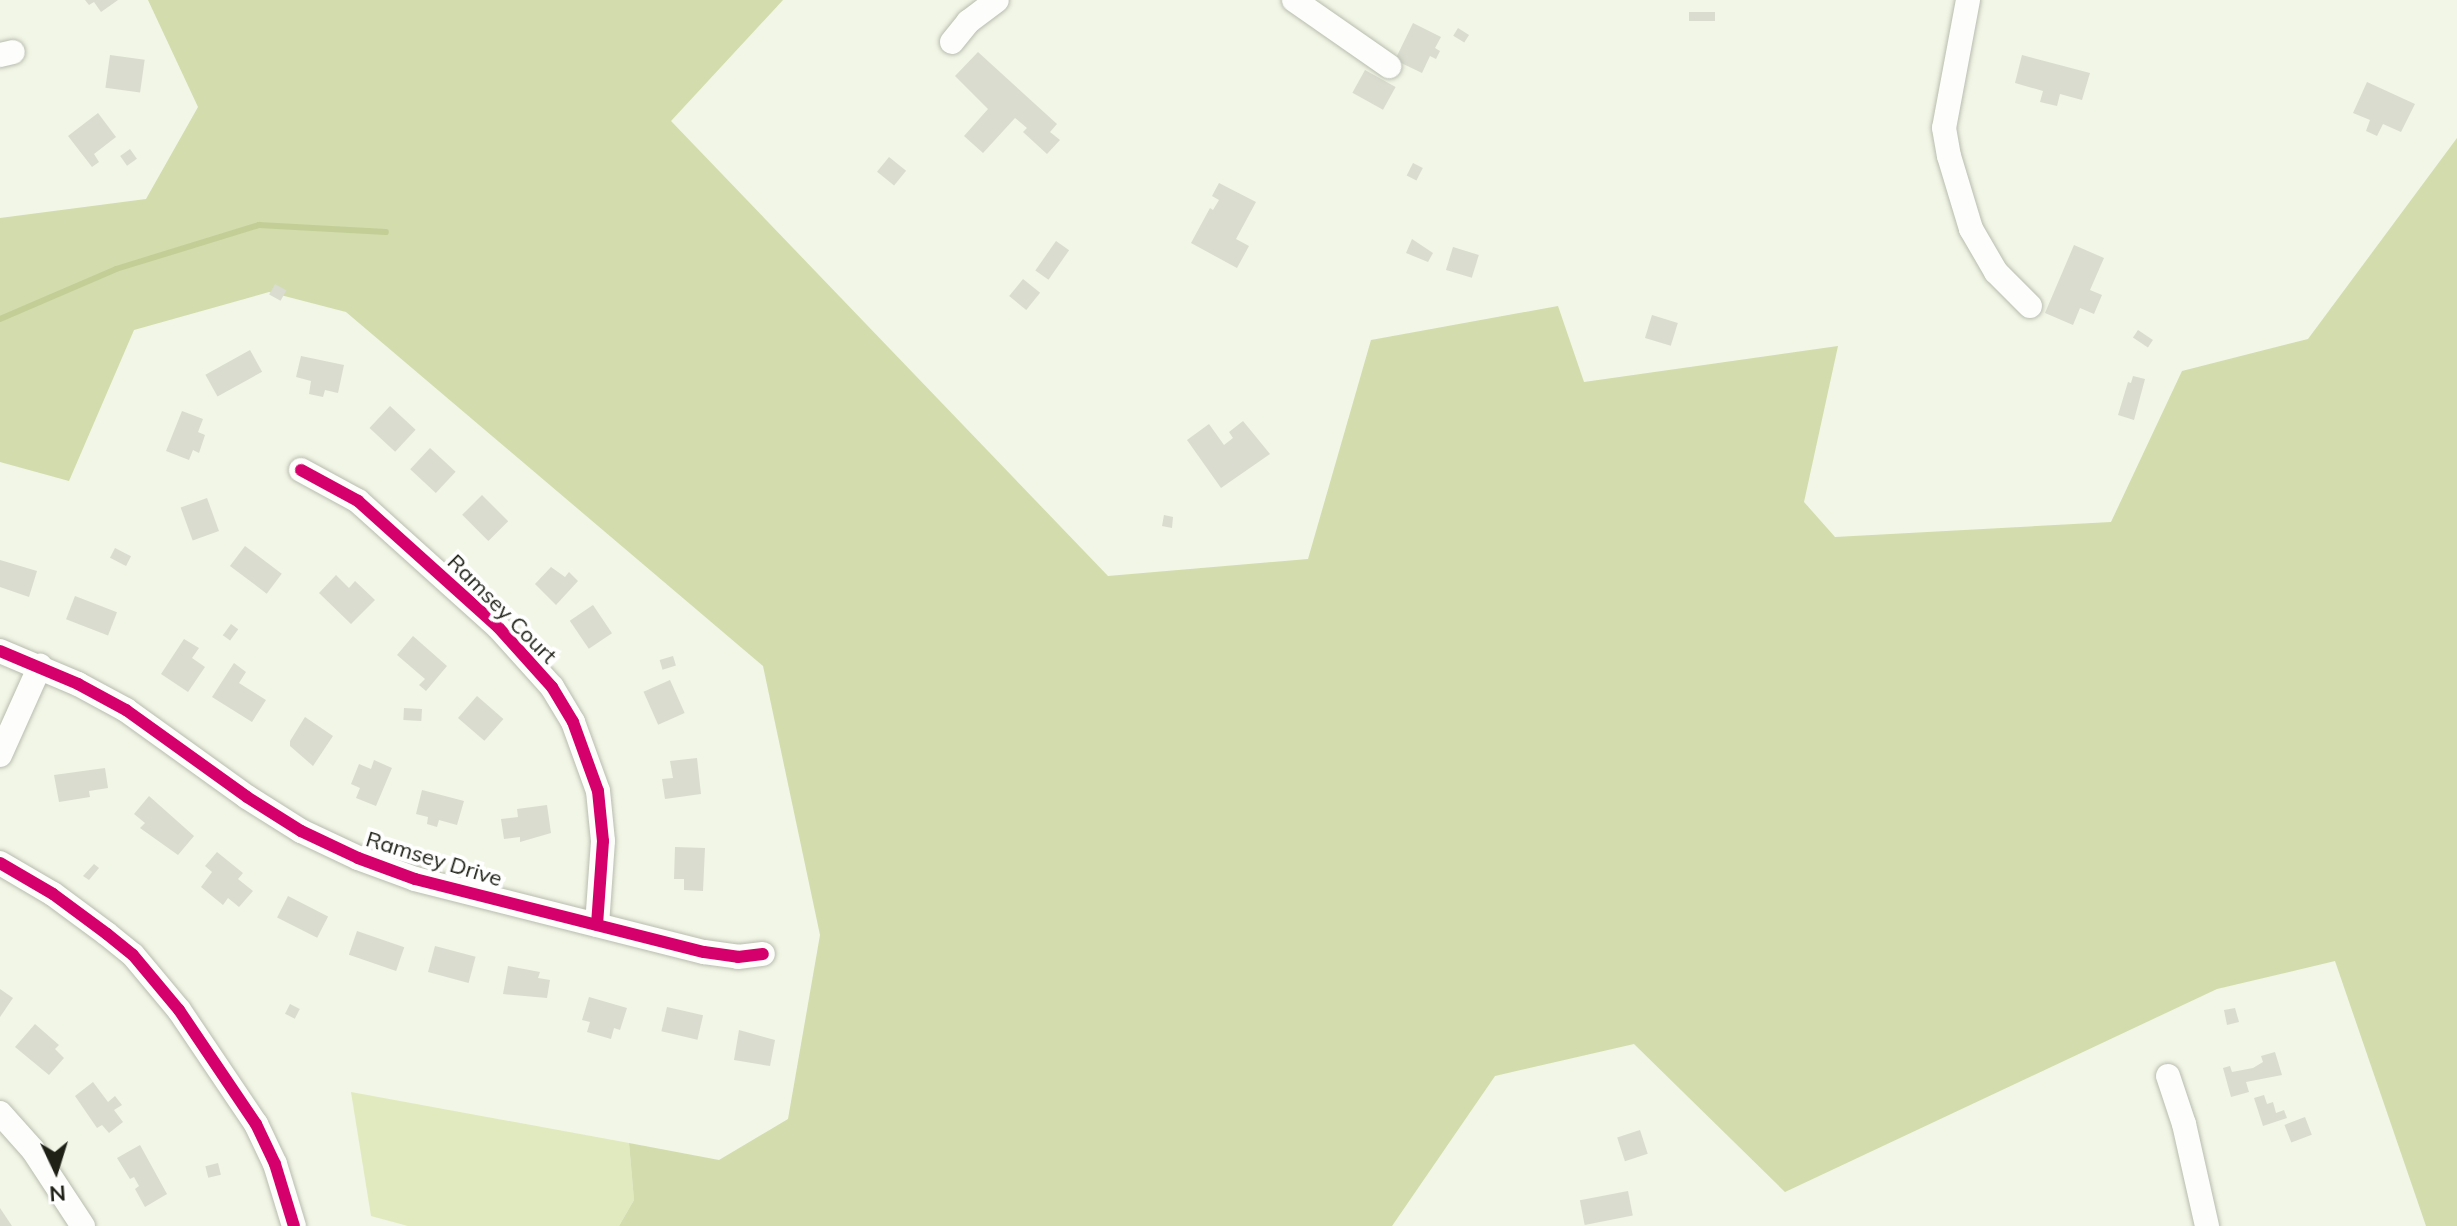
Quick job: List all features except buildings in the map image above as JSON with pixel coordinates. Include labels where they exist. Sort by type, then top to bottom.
[{"type":"street","points":[[952,42],[968,22],[997,0]]},
{"type":"street","points":[[1294,0],[1389,66]]},
{"type":"street","points":[[1968,0],[1944,128],[1949,156],[1971,229],[1996,272],[2030,306]]},
{"type":"street","name":"Ramsey Court","points":[[301,470],[358,501],[498,627],[552,687],[573,722],[598,791],[603,841],[597,925]]},
{"type":"street","name":"Ramsey Drive","points":[[0,651],[40,666],[126,710],[247,797],[301,831],[358,858],[415,879],[704,952],[738,957],[763,954]]},
{"type":"street","points":[[0,755],[40,666]]},
{"type":"street","points":[[0,863],[53,894],[133,955],[179,1010],[256,1124],[275,1164],[294,1226]]},
{"type":"street","points":[[2168,1076],[2184,1124],[2207,1226]]},
{"type":"street","points":[[1,1117],[33,1150],[83,1226]]},
{"type":"green space","points":[[148,0],[783,0],[671,121],[1108,576],[1308,559],[1371,340],[1558,306],[1584,382],[1838,346],[1804,502],[1835,537],[2111,522],[2182,371],[2308,339],[2457,138],[2457,1226],[2426,1226],[2335,961],[2217,989],[1785,1192],[1634,1044],[1495,1076],[1392,1226],[619,1226],[634,1200],[629,1143],[719,1160],[788,1119],[820,935],[763,666],[346,312],[269,292],[134,330],[69,481],[0,462],[0,218],[146,199],[198,107]]},
{"type":"green space","points":[[351,1092],[629,1143],[634,1200],[619,1226],[408,1226],[371,1216]]},
{"type":"waterway","points":[[0,319],[116,269],[259,225],[386,232]]},
{"type":"cycle path","points":[[301,470],[358,501],[498,627],[552,687],[573,722],[598,791],[603,841],[597,925]]},
{"type":"cycle path","points":[[0,651],[78,684],[126,710],[247,797],[301,831],[358,858],[415,879],[704,952],[738,957],[763,954]]},
{"type":"cycle path","points":[[0,863],[53,894],[133,955],[179,1010],[256,1124],[275,1164],[294,1226]]}]
